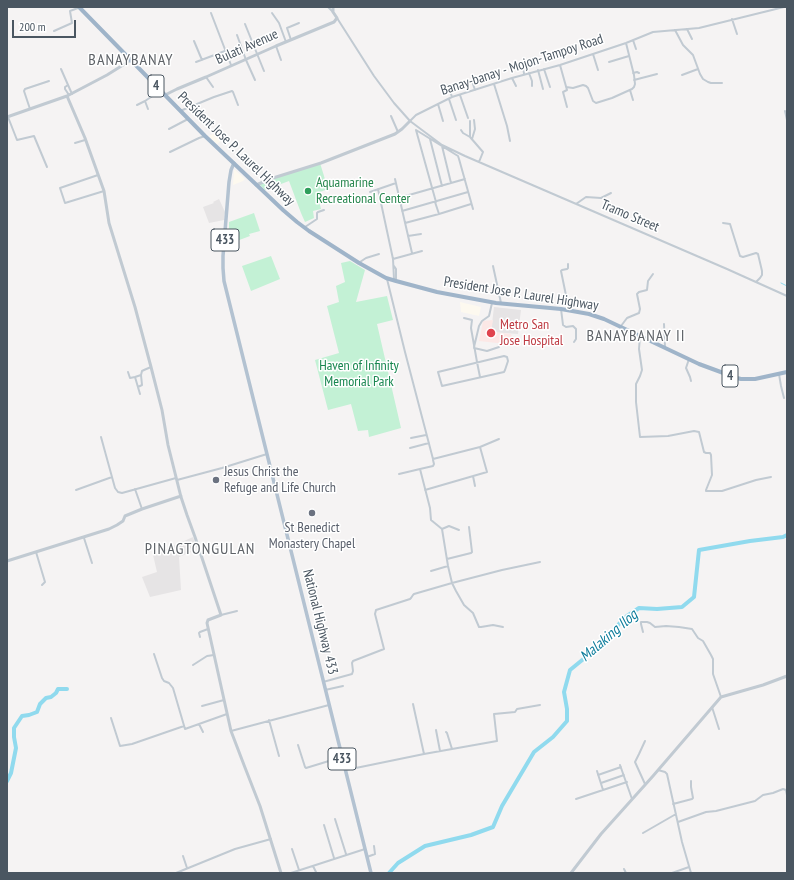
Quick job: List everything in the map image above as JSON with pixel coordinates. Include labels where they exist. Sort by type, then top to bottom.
[{"type":"highway","name":"President Jose P. Laurel Highway","points":[[79,7],[205,136],[283,210],[304,228],[359,263],[386,278],[437,292],[501,304],[561,309],[589,314],[604,319],[689,359],[741,379],[755,379],[787,372]]},
{"type":"main road","name":"National Highway 433","points":[[234,163],[229,182],[223,268],[224,281],[371,873]]},
{"type":"street","points":[[54,31],[72,23],[70,12],[79,7]]},
{"type":"street","points":[[328,7],[337,18]]},
{"type":"street","points":[[333,7],[333,12]]},
{"type":"street","name":"Banay-banay - Mojon-Tampoy Road","points":[[256,184],[320,162],[398,132],[416,115],[452,97],[524,74],[560,65],[626,43],[653,32],[698,28],[784,7]]},
{"type":"street","points":[[211,13],[232,66]]},
{"type":"street","points":[[272,13],[279,23],[286,42]]},
{"type":"street","name":"Bulati Avenue","points":[[165,95],[334,22],[337,18]]},
{"type":"street","name":"Tramo Street","points":[[337,18],[388,96],[410,121],[442,145],[787,296]]},
{"type":"street","points":[[732,19],[737,34]]},
{"type":"street","points":[[291,40],[287,28],[299,23]]},
{"type":"street","points":[[245,24],[264,71]]},
{"type":"street","points":[[687,29],[692,40]]},
{"type":"street","points":[[675,30],[683,45],[693,55],[702,77],[711,83],[722,83]]},
{"type":"street","points":[[237,35],[255,80]]},
{"type":"street","points":[[633,40],[636,49]]},
{"type":"street","points":[[194,41],[202,60]]},
{"type":"street","points":[[566,87],[573,88],[586,86],[592,100],[596,103],[630,90],[634,87],[634,80],[626,43]]},
{"type":"street","points":[[276,46],[281,60]]},
{"type":"street","points":[[196,62],[225,51]]},
{"type":"street","points":[[593,54],[598,70]]},
{"type":"street","points":[[609,62],[629,56]]},
{"type":"street","points":[[47,167],[34,136],[17,140],[8,117],[69,95],[107,75],[131,60]]},
{"type":"street","points":[[560,65],[566,87],[566,90],[563,92],[567,107]]},
{"type":"street","points":[[523,66],[524,74]]},
{"type":"street","points":[[61,69],[68,84],[69,95],[104,191],[110,223],[135,307],[162,410],[165,435],[176,479],[221,615]]},
{"type":"street","points":[[544,69],[550,87]]},
{"type":"street","points":[[682,75],[698,69]]},
{"type":"street","points":[[538,70],[543,89]]},
{"type":"street","points":[[529,73],[532,86]]},
{"type":"street","points":[[633,73],[639,73]]},
{"type":"street","points":[[634,80],[657,74]]},
{"type":"street","points":[[206,77],[213,87]]},
{"type":"street","points":[[512,78],[516,86]]},
{"type":"street","points":[[30,109],[24,91],[25,89],[49,81]]},
{"type":"street","points":[[472,81],[475,90]]},
{"type":"street","points":[[494,84],[510,141]]},
{"type":"street","points":[[448,85],[452,97]]},
{"type":"street","points":[[630,90],[633,100]]},
{"type":"street","points":[[137,105],[161,91]]},
{"type":"street","points":[[180,111],[232,91],[238,105]]},
{"type":"street","points":[[460,95],[468,118]]},
{"type":"street","points":[[449,99],[456,120]]},
{"type":"street","points":[[145,101],[148,109]]},
{"type":"street","points":[[438,104],[443,121]]},
{"type":"street","points":[[785,111],[787,120]]},
{"type":"street","points":[[391,116],[398,132]]},
{"type":"street","points":[[169,129],[188,119]]},
{"type":"street","points":[[472,139],[475,129],[474,120]]},
{"type":"street","points":[[470,121],[470,137]]},
{"type":"street","points":[[439,214],[416,130],[460,159],[473,209]]},
{"type":"street","points":[[461,130],[472,139],[483,152],[479,162]]},
{"type":"street","points":[[170,152],[205,136]]},
{"type":"street","points":[[430,139],[442,186]]},
{"type":"street","points":[[75,143],[85,140]]},
{"type":"street","points":[[442,146],[451,183]]},
{"type":"street","points":[[99,175],[60,188],[65,204],[104,191]]},
{"type":"street","points":[[395,179],[412,253]]},
{"type":"street","points":[[381,203],[465,179]]},
{"type":"street","points":[[370,192],[396,183]]},
{"type":"street","points":[[378,189],[393,259],[395,281]]},
{"type":"street","points":[[402,211],[468,192]]},
{"type":"street","points":[[576,204],[586,198],[601,198],[611,193]]},
{"type":"street","points":[[405,223],[472,204]]},
{"type":"street","points":[[304,228],[310,222],[317,219],[318,212],[324,210]]},
{"type":"street","points":[[723,223],[730,224],[740,256],[743,257],[756,253],[758,254],[762,275],[756,282]]},
{"type":"street","points":[[408,236],[421,234]]},
{"type":"street","points":[[393,259],[422,251]]},
{"type":"street","points":[[359,263],[363,259],[379,254]]},
{"type":"street","points":[[568,264],[567,269],[560,271],[569,310]]},
{"type":"street","points":[[493,266],[501,304]]},
{"type":"street","points":[[621,327],[628,318],[639,313],[640,309],[637,294],[646,290],[648,281],[653,274]]},
{"type":"street","points":[[386,278],[434,464],[433,466],[398,474]]},
{"type":"street","points":[[474,348],[479,326],[482,321],[489,316],[492,302]]},
{"type":"street","points":[[561,309],[564,325],[566,327],[573,326],[576,329],[576,339],[574,342]]},
{"type":"street","points":[[464,318],[472,320],[471,326],[474,348],[480,377]]},
{"type":"street","points":[[664,324],[665,348]]},
{"type":"street","points":[[640,336],[639,349],[642,370],[636,384],[636,402],[640,437],[668,436],[694,431],[699,432],[704,452],[710,453],[711,455],[712,475],[706,491],[722,491],[756,480],[771,477]]},
{"type":"street","points":[[474,348],[487,351],[500,347]]},
{"type":"street","points":[[504,356],[508,358],[504,372],[480,377],[442,386],[438,372],[504,356]]},
{"type":"street","points":[[689,359],[686,368],[691,381]]},
{"type":"street","points":[[138,387],[142,385],[142,371],[151,367]]},
{"type":"street","points":[[128,372],[130,378],[141,375]]},
{"type":"street","points":[[779,374],[780,386],[784,398]]},
{"type":"street","points":[[135,377],[140,394]]},
{"type":"street","points":[[411,438],[426,435]]},
{"type":"street","points":[[101,437],[115,488],[118,492],[122,493],[222,468],[267,454]]},
{"type":"street","points":[[433,459],[499,439]]},
{"type":"street","points":[[410,448],[429,443]]},
{"type":"street","points":[[425,490],[487,472],[480,446]]},
{"type":"street","points":[[420,469],[430,508],[431,520],[442,529],[448,566],[452,583],[456,591],[464,604],[473,613],[479,626],[494,625],[503,627]]},
{"type":"street","points":[[473,476],[475,486]]},
{"type":"street","points":[[76,490],[112,477]]},
{"type":"street","points":[[135,489],[142,509]]},
{"type":"street","points":[[7,561],[84,538],[117,525],[123,521],[125,516],[181,496]]},
{"type":"street","points":[[442,529],[449,526],[459,530]]},
{"type":"street","points":[[447,559],[472,552],[469,526]]},
{"type":"street","points":[[84,538],[92,563]]},
{"type":"street","points":[[36,552],[45,582],[42,586]]},
{"type":"street","points":[[323,682],[352,674],[353,661],[384,649],[375,614],[376,610],[410,599],[414,594],[502,570],[540,562]]},
{"type":"street","points":[[431,571],[448,566]]},
{"type":"street","points":[[237,611],[221,615],[206,622],[231,731],[260,806],[281,873]]},
{"type":"street","points":[[643,632],[641,622],[650,623],[655,627],[679,627],[692,630],[698,638],[703,641],[712,656],[713,674],[721,697]]},
{"type":"street","points":[[200,636],[199,632],[208,628]]},
{"type":"street","points":[[154,654],[162,678],[173,688],[184,728],[186,729],[228,714]]},
{"type":"street","points":[[193,665],[205,657],[214,655]]},
{"type":"street","points":[[571,873],[601,834],[721,697],[763,685],[787,676]]},
{"type":"street","points":[[325,690],[343,686]]},
{"type":"street","points":[[202,706],[224,700]]},
{"type":"street","points":[[413,704],[424,754]]},
{"type":"street","points":[[231,731],[329,705]]},
{"type":"street","points":[[345,771],[424,754],[498,741],[494,714],[515,712],[517,709],[540,705]]},
{"type":"street","points":[[712,706],[719,729]]},
{"type":"street","points":[[111,718],[120,746],[146,740],[184,726]]},
{"type":"street","points":[[269,720],[279,756]]},
{"type":"street","points":[[199,724],[203,732]]},
{"type":"street","points":[[436,730],[440,751]]},
{"type":"street","points":[[446,732],[452,749]]},
{"type":"street","points":[[645,741],[635,762],[645,784]]},
{"type":"street","points":[[298,745],[306,768],[342,757]]},
{"type":"street","points":[[598,775],[621,766],[632,799]]},
{"type":"street","points":[[658,770],[667,774],[691,873]]},
{"type":"street","points":[[597,772],[603,790]]},
{"type":"street","points":[[601,783],[624,775]]},
{"type":"street","points":[[674,804],[693,798],[691,781]]},
{"type":"street","points":[[576,800],[627,782]]},
{"type":"street","points":[[678,822],[706,812],[716,811],[755,801],[763,795],[783,789],[786,790],[787,794]]},
{"type":"street","points":[[643,833],[676,814]]},
{"type":"street","points":[[335,819],[346,854]]},
{"type":"street","points":[[324,825],[334,858]]},
{"type":"street","points":[[176,873],[235,849],[271,839]]},
{"type":"street","points":[[367,857],[375,854],[376,852],[374,846]]},
{"type":"street","points":[[291,873],[365,848]]},
{"type":"street","points":[[292,849],[298,871]]},
{"type":"street","points":[[183,856],[188,868]]},
{"type":"street","points":[[313,866],[316,872]]},
{"type":"street","points":[[672,873],[689,867]]},
{"type":"street","points":[[624,869],[626,873]]},
{"type":"shaded area","points":[[220,130],[226,137],[217,144],[209,136]]},
{"type":"shaded area","points":[[234,170],[245,179],[233,185]]},
{"type":"shaded area","points":[[219,199],[225,212],[224,220],[209,223],[203,207],[214,203],[213,202]]},
{"type":"shaded area","points":[[460,302],[481,307],[479,316],[461,312]]},
{"type":"shaded area","points":[[494,307],[521,310],[518,334],[491,332]]},
{"type":"shaded area","name":"Metro San Jose Hospital","points":[[493,320],[491,332],[511,334],[515,345],[479,341],[483,321]]},
{"type":"shaded area","points":[[193,537],[196,546],[189,549],[191,552],[179,557],[181,590],[150,597],[142,577],[157,572],[153,555]]},
{"type":"green space","name":"Aquamarine Recreational Center","points":[[320,163],[328,189],[317,193],[321,209],[313,211],[314,218],[305,222],[289,181],[265,190],[259,184]]},
{"type":"green space","points":[[254,213],[260,231],[249,234],[250,236],[234,242],[229,228],[229,222]]},
{"type":"green space","points":[[271,256],[280,279],[251,291],[242,266]]},
{"type":"green space","name":"Haven of Infinity Memorial Park","points":[[350,261],[365,270],[356,302],[387,296],[393,320],[377,324],[401,428],[369,437],[368,430],[358,431],[351,404],[328,410],[315,360],[339,353],[327,306],[339,302],[336,286],[345,282],[341,263]]},
{"type":"waterway","points":[[781,283],[787,286]]},
{"type":"waterway","name":"Malaking Ilog","points":[[389,873],[398,863],[425,846],[471,835],[493,827],[502,806],[534,752],[553,737],[567,721],[567,709],[564,692],[570,670],[603,643],[627,616],[639,608],[657,609],[682,607],[694,597],[699,550],[783,537],[787,535]]},
{"type":"waterway","points":[[7,781],[11,773],[16,748],[14,728],[22,716],[37,712],[40,704],[46,698],[51,697],[56,693],[58,689],[67,689]]},
{"type":"place","name":"Aquamarine Recreational Center","points":[[308,191]]},
{"type":"place","name":"Metro San Jose Hospital","points":[[491,333]]},
{"type":"place","name":"Jesus Christ the Refuge and Life Church","points":[[216,480]]},
{"type":"place","name":"St Benedict Monastery Chapel","points":[[312,513]]},
{"type":"district","name":"BANAYBANAY","points":[[131,60]]},
{"type":"district","name":"BANAYBANAY II","points":[[636,336]]},
{"type":"district","name":"PINAGTONGULAN","points":[[200,549]]}]
